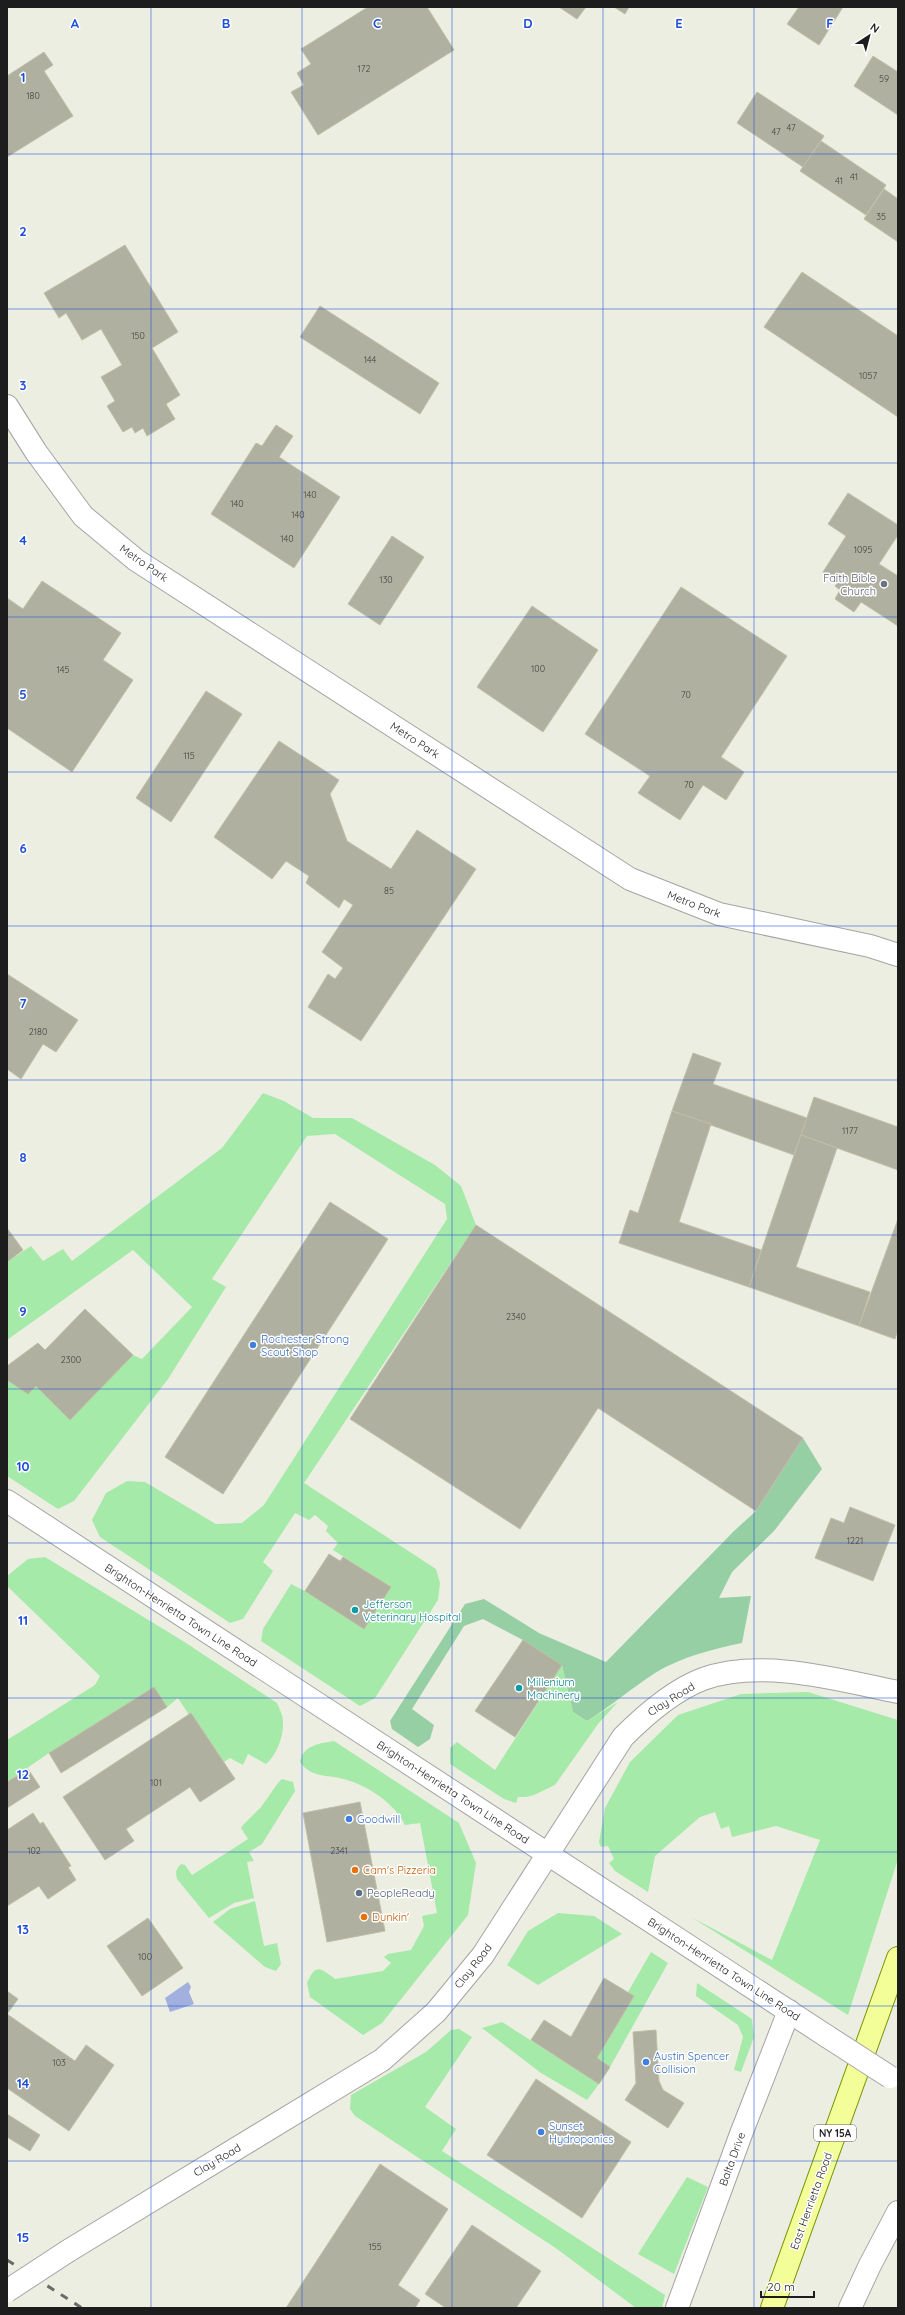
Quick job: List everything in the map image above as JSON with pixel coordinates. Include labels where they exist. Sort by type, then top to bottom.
[{"type":"main road","name":"East Henrietta Road","points":[[772,2308],[898,1958]]},
{"type":"street","name":"Metro Park","points":[[7,406],[40,457],[83,516],[136,560],[630,879],[718,914],[870,946],[898,955]]},
{"type":"street","name":"Brighton-Henrietta Town Line Road","points":[[7,1501],[548,1854],[692,1950],[894,2080]]},
{"type":"street","name":"Clay Road","points":[[7,2291],[68,2251],[382,2060],[436,2012],[478,1961],[622,1737],[647,1713],[702,1680],[732,1672],[798,1672],[898,1692]]},
{"type":"street","name":"Balta Drive","points":[[677,2308],[789,2011]]},
{"type":"street","points":[[850,2308],[870,2265],[898,2212]]},
{"type":"green space","points":[[263,1093],[284,1101],[313,1118],[352,1118],[435,1165],[461,1186],[476,1225],[304,1483],[436,1569],[440,1583],[438,1600],[375,1698],[360,1706],[261,1641],[263,1629],[291,1584],[305,1591],[391,1587],[333,1550],[338,1543],[326,1531],[328,1526],[315,1515],[309,1520],[295,1513],[263,1562],[273,1571],[243,1619],[230,1623],[100,1537],[92,1520],[106,1493],[127,1481],[145,1482],[216,1524],[242,1523],[264,1505],[447,1219],[445,1204],[335,1134],[307,1136],[212,1279],[226,1287],[168,1379],[74,1501],[58,1509],[7,1476],[7,1380],[28,1394],[36,1386],[70,1420],[133,1355],[142,1359],[192,1307],[133,1250],[7,1340],[7,1262],[31,1246],[43,1261],[63,1249],[72,1261],[222,1148]]},
{"type":"green space","points":[[803,1438],[822,1469],[774,1531],[732,1572],[719,1598],[751,1596],[742,1643],[697,1654],[665,1667],[587,1721],[573,1712],[562,1665],[523,1640],[483,1619],[464,1626],[412,1709],[434,1725],[430,1739],[418,1747],[392,1729],[390,1721],[465,1604],[484,1599],[539,1633],[606,1662],[734,1531],[756,1511]]},
{"type":"green space","points":[[45,1557],[183,1641],[277,1703],[282,1714],[283,1726],[279,1744],[270,1760],[266,1764],[248,1754],[243,1765],[230,1758],[224,1762],[191,1713],[189,1715],[178,1698],[167,1707],[154,1687],[49,1753],[7,1782],[7,1740],[95,1685],[100,1676],[7,1586],[7,1576],[28,1559]]},
{"type":"green space","points":[[562,1665],[573,1712],[587,1721],[618,1702],[598,1724],[555,1785],[534,1795],[518,1797],[516,1803],[504,1799],[450,1764],[450,1748],[457,1742],[495,1770]]},
{"type":"green space","points":[[808,1692],[898,1720],[898,1859],[848,2015],[691,1917],[772,1960],[820,1840],[776,1826],[732,1837],[729,1826],[721,1829],[715,1812],[700,1817],[655,1856],[648,1892],[615,1871],[609,1863],[614,1859],[608,1846],[601,1847],[599,1842],[605,1808],[630,1762],[678,1715],[741,1694]]},
{"type":"green space","points":[[334,1741],[459,1823],[476,1863],[468,1915],[382,2023],[363,2035],[310,1997],[307,1983],[313,1972],[319,1969],[335,1979],[383,1971],[391,1963],[384,1957],[388,1954],[411,1950],[424,1926],[422,1916],[437,1913],[420,1823],[405,1825],[395,1810],[373,1792],[347,1780],[315,1774],[300,1762],[302,1756],[309,1748],[318,1744]]},
{"type":"green space","points":[[282,1779],[293,1782],[295,1791],[262,1844],[249,1852],[254,1861],[247,1862],[254,1898],[234,1903],[209,1918],[177,1879],[177,1869],[181,1864],[185,1865],[192,1875],[248,1839],[241,1828],[261,1807]]},
{"type":"green space","points":[[255,1901],[264,1946],[277,1943],[281,1964],[276,1971],[265,1967],[213,1922],[230,1909]]},
{"type":"green space","points":[[558,1913],[594,1916],[622,1934],[538,1985],[507,1965],[528,1931]]},
{"type":"green space","points":[[651,1952],[668,1963],[610,2067],[597,2058],[634,1996],[628,1992]]},
{"type":"green space","points":[[697,1983],[752,2019],[754,2037],[741,2072],[734,2070],[743,2037],[738,2025],[696,1996]]},
{"type":"green space","points":[[502,2022],[599,2084],[587,2100],[541,2073],[482,2028]]},
{"type":"green space","points":[[459,2029],[472,2037],[425,2107],[456,2129],[442,2151],[665,2295],[662,2308],[636,2308],[557,2249],[355,2116],[350,2109],[351,2095],[426,2052],[451,2030]]},
{"type":"green space","points":[[687,2177],[708,2187],[674,2274],[638,2254]]},
{"type":"water","points":[[188,1982],[191,1987],[189,1992],[194,2004],[170,2012],[165,1998]]},
{"type":"building","points":[[368,7],[427,7],[454,50],[318,135],[291,92],[304,85],[297,73],[311,64],[301,49]]},
{"type":"building","points":[[559,7],[586,7],[577,19]]},
{"type":"building","points":[[614,7],[629,7],[625,14]]},
{"type":"building","points":[[799,7],[843,7],[819,45],[787,24]]},
{"type":"building","points":[[44,52],[53,65],[44,71],[73,116],[7,157],[7,76]]},
{"type":"building","points":[[873,56],[898,72],[898,115],[854,86]]},
{"type":"building","points":[[757,92],[824,136],[803,167],[737,123]]},
{"type":"building","points":[[821,141],[886,185],[866,215],[800,171]]},
{"type":"building","points":[[884,189],[898,199],[898,242],[864,219]]},
{"type":"building","points":[[125,245],[178,332],[152,348],[180,395],[166,404],[175,419],[147,436],[143,428],[135,433],[132,427],[123,432],[107,406],[115,401],[101,377],[122,365],[101,329],[82,340],[66,313],[59,318],[44,293]]},
{"type":"building","points":[[802,272],[898,336],[898,417],[764,327]]},
{"type":"building","points":[[320,306],[439,383],[420,414],[300,337]]},
{"type":"building","points":[[276,425],[293,436],[279,457],[340,497],[294,568],[211,514],[256,443],[262,446]]},
{"type":"building","points":[[848,493],[898,525],[898,535],[879,564],[898,576],[898,626],[861,602],[854,612],[835,599],[840,590],[835,586],[838,582],[823,572],[846,536],[828,524]]},
{"type":"building","points":[[392,536],[424,557],[380,625],[348,604]]},
{"type":"building","points":[[42,581],[121,633],[103,660],[133,680],[72,772],[7,728],[7,598],[23,609]]},
{"type":"building","points":[[681,587],[787,656],[721,757],[744,772],[726,800],[703,785],[680,820],[638,793],[650,776],[585,734]]},
{"type":"building","points":[[532,606],[598,650],[543,732],[477,687]]},
{"type":"building","points":[[206,691],[242,714],[171,822],[136,798]]},
{"type":"building","points":[[279,741],[339,780],[330,794],[347,841],[391,869],[417,830],[476,869],[361,1041],[308,1007],[328,974],[335,979],[343,968],[322,952],[353,905],[344,899],[339,908],[306,883],[309,876],[286,861],[272,879],[214,837]]},
{"type":"building","points":[[7,974],[78,1020],[56,1052],[43,1044],[21,1079],[7,1069]]},
{"type":"building","points":[[693,1053],[721,1063],[713,1084],[807,1118],[794,1155],[672,1111]]},
{"type":"building","points":[[814,1097],[898,1127],[898,1170],[801,1135]]},
{"type":"building","points":[[672,1111],[711,1124],[679,1222],[761,1250],[749,1287],[619,1243],[630,1210],[638,1213]]},
{"type":"building","points":[[801,1135],[837,1148],[796,1267],[870,1292],[859,1326],[749,1287]]},
{"type":"building","points":[[330,1202],[388,1239],[223,1494],[165,1457]]},
{"type":"building","points":[[898,1219],[898,1330],[895,1339],[859,1326]]},
{"type":"building","points":[[476,1225],[803,1438],[756,1511],[598,1408],[520,1529],[350,1419]]},
{"type":"building","points":[[7,1228],[23,1250],[7,1262]]},
{"type":"building","points":[[85,1309],[133,1355],[70,1420],[36,1386],[28,1394],[7,1380],[7,1366],[38,1343],[45,1350]]},
{"type":"building","points":[[850,1507],[895,1525],[873,1581],[815,1558],[831,1518],[844,1523]]},
{"type":"building","name":"Jefferson Veterinary Hospital","points":[[329,1554],[340,1561],[343,1557],[391,1587],[364,1629],[305,1591]]},
{"type":"building","name":"Millenium Machinery","points":[[523,1640],[562,1665],[515,1737],[475,1711]]},
{"type":"building","points":[[154,1687],[167,1707],[61,1773],[49,1753]]},
{"type":"building","points":[[191,1713],[235,1779],[200,1802],[190,1787],[126,1829],[134,1841],[105,1860],[63,1797]]},
{"type":"building","points":[[28,1769],[40,1787],[7,1808],[7,1782]]},
{"type":"building","points":[[360,1802],[385,1931],[327,1942],[303,1813]]},
{"type":"building","points":[[33,1813],[40,1824],[43,1822],[71,1866],[68,1867],[76,1880],[48,1899],[39,1886],[7,1906],[7,1830]]},
{"type":"building","points":[[148,1918],[183,1968],[142,1996],[107,1946]]},
{"type":"building","points":[[604,1978],[634,1996],[597,2058],[610,2067],[599,2084],[531,2040],[544,2020],[571,2037]]},
{"type":"building","points":[[7,1991],[18,1999],[7,2014]]},
{"type":"building","points":[[7,2014],[75,2061],[86,2045],[114,2065],[69,2131],[7,2088]]},
{"type":"building","points":[[656,2030],[659,2081],[663,2090],[684,2103],[668,2128],[625,2100],[636,2083],[633,2032]]},
{"type":"building","points":[[536,2079],[631,2142],[582,2218],[487,2155]]},
{"type":"building","points":[[7,2114],[40,2135],[30,2151],[7,2137]]},
{"type":"building","points":[[380,2164],[448,2209],[398,2285],[420,2300],[415,2308],[286,2308]]},
{"type":"building","points":[[472,2225],[541,2271],[516,2308],[446,2308],[425,2294]]},
{"type":"railway","points":[[7,2260],[82,2308]]},
{"type":"place","name":"Faith Bible Church","points":[[884,584]]},
{"type":"place","name":"Rochester Strong Scout Shop","points":[[253,1345]]},
{"type":"place","name":"Jefferson Veterinary Hospital","points":[[355,1610]]},
{"type":"place","name":"Millenium Machinery","points":[[519,1688]]},
{"type":"place","name":"Goodwill","points":[[349,1819]]},
{"type":"place","name":"Cam's Pizzeria","points":[[355,1870]]},
{"type":"place","name":"PeopleReady","points":[[359,1893]]},
{"type":"place","name":"Dunkin'","points":[[364,1917]]},
{"type":"place","name":"Austin Spencer Collision","points":[[646,2062]]},
{"type":"place","name":"Sunset Hydroponics","points":[[541,2132]]}]
